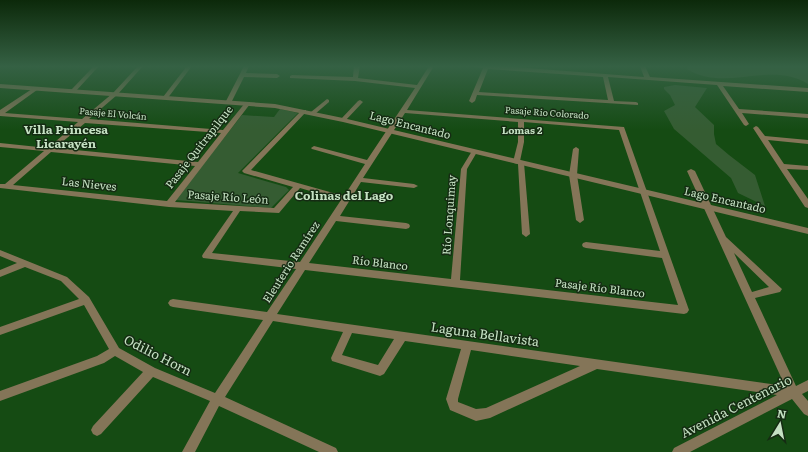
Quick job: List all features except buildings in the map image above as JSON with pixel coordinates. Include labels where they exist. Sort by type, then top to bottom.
[{"type":"street","name":"Lago Encantado","points":[[13,87],[275,106],[304,111],[808,231]]},
{"type":"street","points":[[73,91],[77,87]]},
{"type":"street","points":[[4,186],[50,150],[122,87]]},
{"type":"street","points":[[165,98],[174,87]]},
{"type":"street","points":[[228,103],[237,87]]},
{"type":"street","name":"Eleuterio Ramírez","points":[[188,452],[217,399],[418,87]]},
{"type":"street","points":[[472,101],[478,87]]},
{"type":"street","points":[[608,87],[611,102]]},
{"type":"street","points":[[721,87],[746,124]]},
{"type":"street","points":[[765,87],[808,90]]},
{"type":"street","points":[[0,113],[35,89]]},
{"type":"street","points":[[476,93],[636,104]]},
{"type":"street","points":[[313,114],[328,101]]},
{"type":"street","points":[[343,120],[360,102]]},
{"type":"street","name":"Pasaje Quitrapilque","points":[[169,204],[247,104]]},
{"type":"street","points":[[304,111],[246,171],[347,199]]},
{"type":"street","name":"Pasaje Río Colorado","points":[[403,111],[622,128],[644,192]]},
{"type":"street","points":[[738,111],[808,116]]},
{"type":"street","name":"Pasaje El Volcán","points":[[0,113],[226,132]]},
{"type":"street","points":[[521,121],[519,162],[526,234]]},
{"type":"street","points":[[756,128],[807,201]]},
{"type":"street","points":[[763,138],[808,142]]},
{"type":"street","points":[[0,145],[200,164]]},
{"type":"street","points":[[314,148],[370,163]]},
{"type":"street","points":[[576,149],[573,175],[580,220]]},
{"type":"street","name":"Río Lonquimay","points":[[455,283],[464,169],[474,152]]},
{"type":"street","points":[[782,166],[808,168]]},
{"type":"street","points":[[691,171],[793,392],[808,410]]},
{"type":"street","points":[[359,180],[414,186]]},
{"type":"street","name":"Las Nieves","points":[[4,186],[169,204]]},
{"type":"street","name":"Pasaje Río León","points":[[169,204],[276,211],[298,186]]},
{"type":"street","points":[[586,245],[665,255],[644,192]]},
{"type":"street","name":"Río Blanco","points":[[238,209],[206,256],[455,283]]},
{"type":"street","points":[[334,218],[406,226]]},
{"type":"street","points":[[721,236],[777,289],[750,296]]},
{"type":"street","name":"Odilio Horn","points":[[0,253],[64,279],[86,300],[115,351],[151,371],[217,399],[332,452]]},
{"type":"street","name":"Pasaje Río Blanco","points":[[455,283],[684,310],[665,255]]},
{"type":"street","points":[[0,274],[26,263]]},
{"type":"street","points":[[0,331],[86,300]]},
{"type":"street","name":"Laguna Bellavista","points":[[173,303],[793,392]]},
{"type":"street","points":[[349,329],[336,358],[380,371],[402,336]]},
{"type":"street","points":[[467,345],[452,399],[454,406],[476,415],[486,414],[596,363]]},
{"type":"street","points":[[0,396],[93,363],[115,351]]},
{"type":"street","points":[[97,430],[151,371]]},
{"type":"street","name":"Avenida Centenario","points":[[678,452],[808,385]]},
{"type":"green space","points":[[664,87],[707,88],[695,107],[714,125],[716,144],[755,175],[765,206],[738,193],[731,178],[674,129],[664,111],[675,105],[670,95]]},
{"type":"green space","points":[[280,109],[298,113],[238,173],[286,187],[289,190],[271,208],[175,200],[242,115],[274,117]]},
{"type":"district","name":"Lomas 2","points":[[522,130]]},
{"type":"district","name":"Villa Princesa Licarayén","points":[[66,137]]},
{"type":"district","name":"Colinas del Lago","points":[[344,196]]}]
